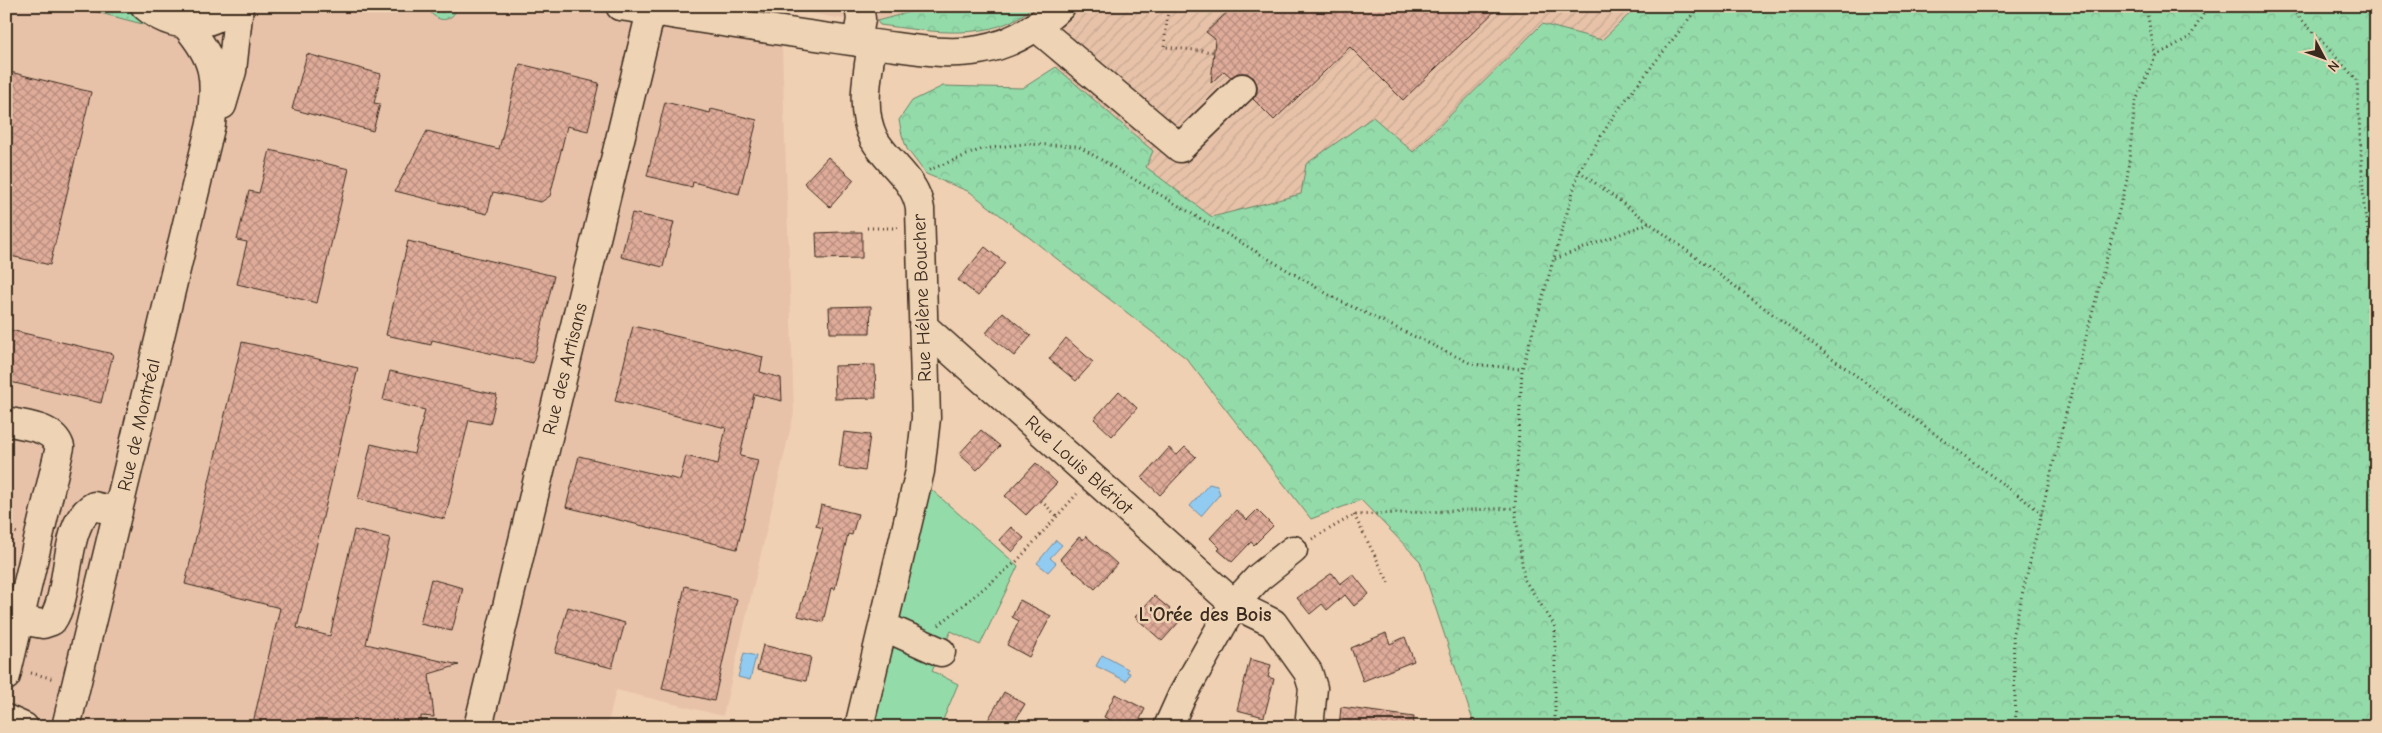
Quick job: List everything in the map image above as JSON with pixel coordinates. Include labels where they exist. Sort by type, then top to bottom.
[{"type":"street","points":[[145,6],[163,19],[185,24],[215,18],[233,6]]},
{"type":"street","name":"Rue de Montréal","points":[[211,124],[224,103],[228,90],[237,36],[239,6]]},
{"type":"street","points":[[620,6],[864,43],[931,51],[969,52],[999,45],[1036,27],[1061,6]]},
{"type":"street","name":"Rue Hélène Boucher","points":[[859,6],[864,43],[868,123],[879,146],[908,181],[919,201],[926,418],[924,451],[859,727]]},
{"type":"street","name":"Rue des Artisans","points":[[478,727],[651,11]]},
{"type":"street","name":"Rue de Montréal","points":[[66,727],[211,124],[215,81],[212,67],[203,48],[185,24]]},
{"type":"street","points":[[1036,27],[1180,148],[1242,88]]},
{"type":"street","name":"Rue Louis Blériot","points":[[924,326],[1234,604],[1273,622],[1308,672],[1314,688],[1309,727]]},
{"type":"street","points":[[6,422],[47,432],[55,438],[60,447],[20,620],[16,674]]},
{"type":"street","points":[[20,620],[43,624],[52,621],[59,607],[75,535],[83,517],[94,506],[118,512]]},
{"type":"street","points":[[1168,727],[1182,696],[1234,604],[1253,583],[1293,550]]},
{"type":"street","points":[[883,626],[929,647]]},
{"type":"street","points":[[6,719],[24,727]]},
{"type":"path","points":[[1555,727],[1555,626],[1524,579],[1515,508],[1522,369],[1579,171],[1617,111],[1699,6]]},
{"type":"path","points":[[2016,727],[2013,633],[2127,180],[2135,103],[2155,56],[2146,6]]},
{"type":"path","points":[[2155,56],[2190,37],[2208,6]]},
{"type":"path","points":[[2289,6],[2357,80],[2364,207],[2376,279]]},
{"type":"path","points":[[1168,10],[1164,47],[1214,52]]},
{"type":"path","points":[[908,181],[931,168],[982,149],[1023,144],[1078,146],[1336,299],[1472,364],[1522,369]]},
{"type":"path","points":[[1579,171],[2042,513]]},
{"type":"path","points":[[1554,259],[1650,223]]},
{"type":"path","points":[[867,228],[921,228]]},
{"type":"path","points":[[2376,333],[2371,417],[2374,532],[2376,535]]},
{"type":"path","points":[[929,647],[1018,561],[1092,476]]},
{"type":"path","points":[[1041,501],[1057,516]]},
{"type":"path","points":[[1293,550],[1354,515],[1515,508]]},
{"type":"path","points":[[1354,515],[1390,584]]},
{"type":"path","points":[[16,674],[76,684]]},
{"type":"shaded area","points":[[6,6],[932,6],[877,21],[880,25],[790,10],[782,47],[794,413],[723,716],[616,690],[607,727],[6,727]]},
{"type":"shaded area","points":[[1033,6],[1638,6],[1602,40],[1542,24],[1413,152],[1301,194],[1211,217],[1146,167],[1014,19]]},
{"type":"green space","points":[[74,6],[125,6],[146,25]]},
{"type":"green space","points":[[451,6],[458,7],[452,16],[445,20],[437,18],[429,11]]},
{"type":"green space","points":[[932,6],[1033,6],[1017,18],[1000,26],[981,30],[939,32],[880,25],[877,21]]},
{"type":"green space","points":[[1638,6],[2376,6],[2376,727],[1475,727],[1420,561],[1361,500],[1311,519],[1186,358],[970,192],[926,174],[907,149],[899,120],[912,101],[943,86],[1023,88],[1056,67],[1153,151],[1146,167],[1212,217],[1301,194],[1306,164],[1373,117],[1413,152],[1542,24],[1602,40]]},
{"type":"green space","points":[[925,484],[1018,566],[980,645],[951,631],[932,671],[958,684],[940,727],[867,727]]},
{"type":"water","points":[[1209,484],[1217,486],[1220,494],[1201,516],[1190,506]]},
{"type":"water","points":[[1056,540],[1062,545],[1050,558],[1056,563],[1048,572],[1037,563]]},
{"type":"water","points":[[744,653],[756,656],[750,680],[738,677]]},
{"type":"water","points":[[1102,655],[1128,669],[1127,672],[1130,673],[1126,681],[1096,666]]},
{"type":"building","points":[[1234,6],[1500,6],[1403,100],[1350,47],[1274,120],[1253,99],[1257,93],[1257,85],[1254,78],[1247,73],[1238,73],[1231,77],[1224,71],[1211,83],[1215,39],[1206,32]]},
{"type":"building","points":[[307,54],[381,74],[374,103],[380,104],[373,131],[292,109]]},
{"type":"building","points":[[520,64],[599,83],[588,131],[567,126],[550,196],[541,202],[493,192],[487,214],[395,191],[427,131],[499,149]]},
{"type":"building","points":[[6,71],[91,92],[50,265],[6,255]]},
{"type":"building","points":[[665,102],[710,113],[711,109],[757,120],[739,194],[693,182],[692,187],[647,176]]},
{"type":"building","points":[[270,150],[349,169],[317,303],[237,284],[247,242],[237,240],[249,191],[259,193]]},
{"type":"building","points":[[828,157],[854,180],[830,207],[804,183]]},
{"type":"building","points":[[632,213],[674,222],[663,267],[621,257]]},
{"type":"building","points":[[862,232],[862,258],[817,259],[816,233]]},
{"type":"building","points":[[408,241],[554,276],[533,363],[432,340],[431,345],[386,335]]},
{"type":"building","points":[[985,247],[1005,263],[978,296],[958,280]]},
{"type":"building","points":[[871,306],[870,333],[830,333],[829,307]]},
{"type":"building","points":[[1003,312],[1031,336],[1014,356],[986,333]]},
{"type":"building","points":[[633,326],[763,357],[760,372],[781,378],[782,401],[754,394],[740,456],[758,460],[737,549],[566,507],[579,456],[680,480],[686,456],[718,464],[726,428],[615,401]]},
{"type":"building","points":[[6,329],[113,354],[101,403],[6,381]]},
{"type":"building","points":[[1066,338],[1093,362],[1076,381],[1049,359]]},
{"type":"building","points":[[242,342],[358,368],[297,628],[330,636],[354,530],[390,538],[366,644],[459,665],[429,674],[434,717],[421,716],[421,727],[252,727],[280,608],[185,584]]},
{"type":"building","points":[[875,365],[876,398],[835,399],[834,366]]},
{"type":"building","points":[[390,371],[497,395],[490,424],[469,420],[445,519],[358,499],[371,444],[414,454],[425,410],[383,400]]},
{"type":"building","points":[[1119,391],[1137,408],[1112,436],[1094,419]]},
{"type":"building","points":[[981,430],[1000,446],[977,470],[959,454]]},
{"type":"building","points":[[844,432],[870,435],[865,471],[839,467]]},
{"type":"building","points":[[1185,447],[1196,457],[1160,495],[1142,478],[1169,448],[1177,455]]},
{"type":"building","points":[[1036,463],[1057,483],[1026,515],[1005,496]]},
{"type":"building","points":[[821,505],[858,514],[852,535],[848,534],[835,589],[831,588],[823,622],[798,616],[823,528],[816,526]]},
{"type":"building","points":[[1236,510],[1247,520],[1257,510],[1273,526],[1254,545],[1251,542],[1232,562],[1218,550],[1220,548],[1210,538]]},
{"type":"building","points":[[1011,527],[1024,538],[1012,552],[999,540]]},
{"type":"building","points":[[1086,536],[1117,564],[1095,589],[1060,559],[1079,537],[1083,540]]},
{"type":"building","points":[[1332,573],[1340,584],[1353,574],[1369,594],[1354,606],[1345,595],[1327,610],[1322,604],[1310,614],[1297,598]]},
{"type":"building","points":[[431,579],[463,588],[452,631],[420,624]]},
{"type":"building","points":[[685,586],[737,599],[714,701],[662,689]]},
{"type":"building","points":[[1154,596],[1170,609],[1167,613],[1179,622],[1162,641],[1135,617]]},
{"type":"building","points":[[1020,600],[1051,616],[1029,657],[1007,645],[1019,621],[1012,617]]},
{"type":"building","points":[[568,607],[625,623],[612,668],[555,653]]},
{"type":"building","points":[[1386,633],[1390,644],[1405,637],[1414,661],[1363,681],[1351,648]]},
{"type":"building","points":[[763,645],[811,657],[806,681],[757,670]]},
{"type":"building","points":[[1250,659],[1271,665],[1268,677],[1274,679],[1264,717],[1237,710]]},
{"type":"building","points":[[1004,692],[1025,704],[1011,727],[984,727]]},
{"type":"building","points":[[1115,694],[1145,709],[1136,727],[1124,727],[1104,717]]},
{"type":"building","points":[[1341,707],[1414,717],[1413,727],[1339,727]]},
{"type":"district","name":"L'Orée des Bois","points":[[1205,614]]}]
